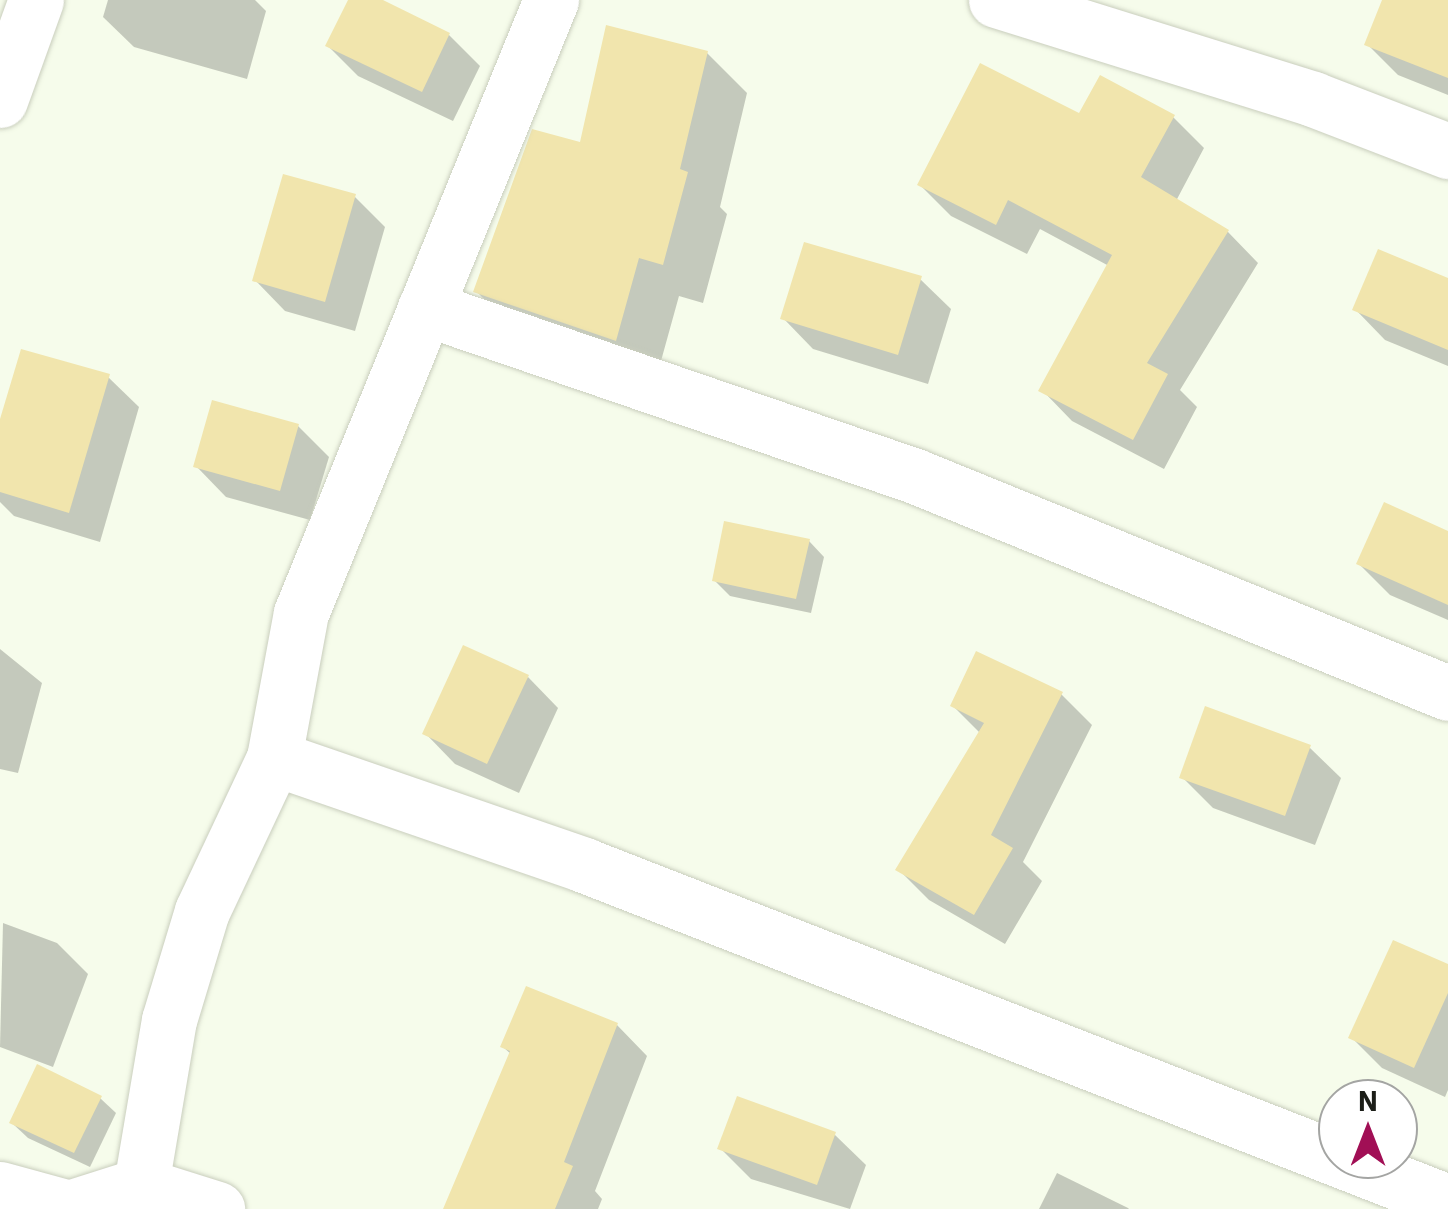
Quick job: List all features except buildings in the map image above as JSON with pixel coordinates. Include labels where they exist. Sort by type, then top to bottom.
[{"type":"street","points":[[0,100],[36,0]]},
{"type":"street","points":[[135,1197],[168,1020],[202,911],[274,758],[302,613],[551,0]]},
{"type":"street","points":[[996,0],[1314,99],[1448,151]]},
{"type":"street","points":[[425,308],[915,476],[1448,693]]},
{"type":"street","points":[[274,758],[584,865],[1448,1202]]},
{"type":"street","points":[[0,1189],[69,1208],[135,1197],[217,1209]]}]
